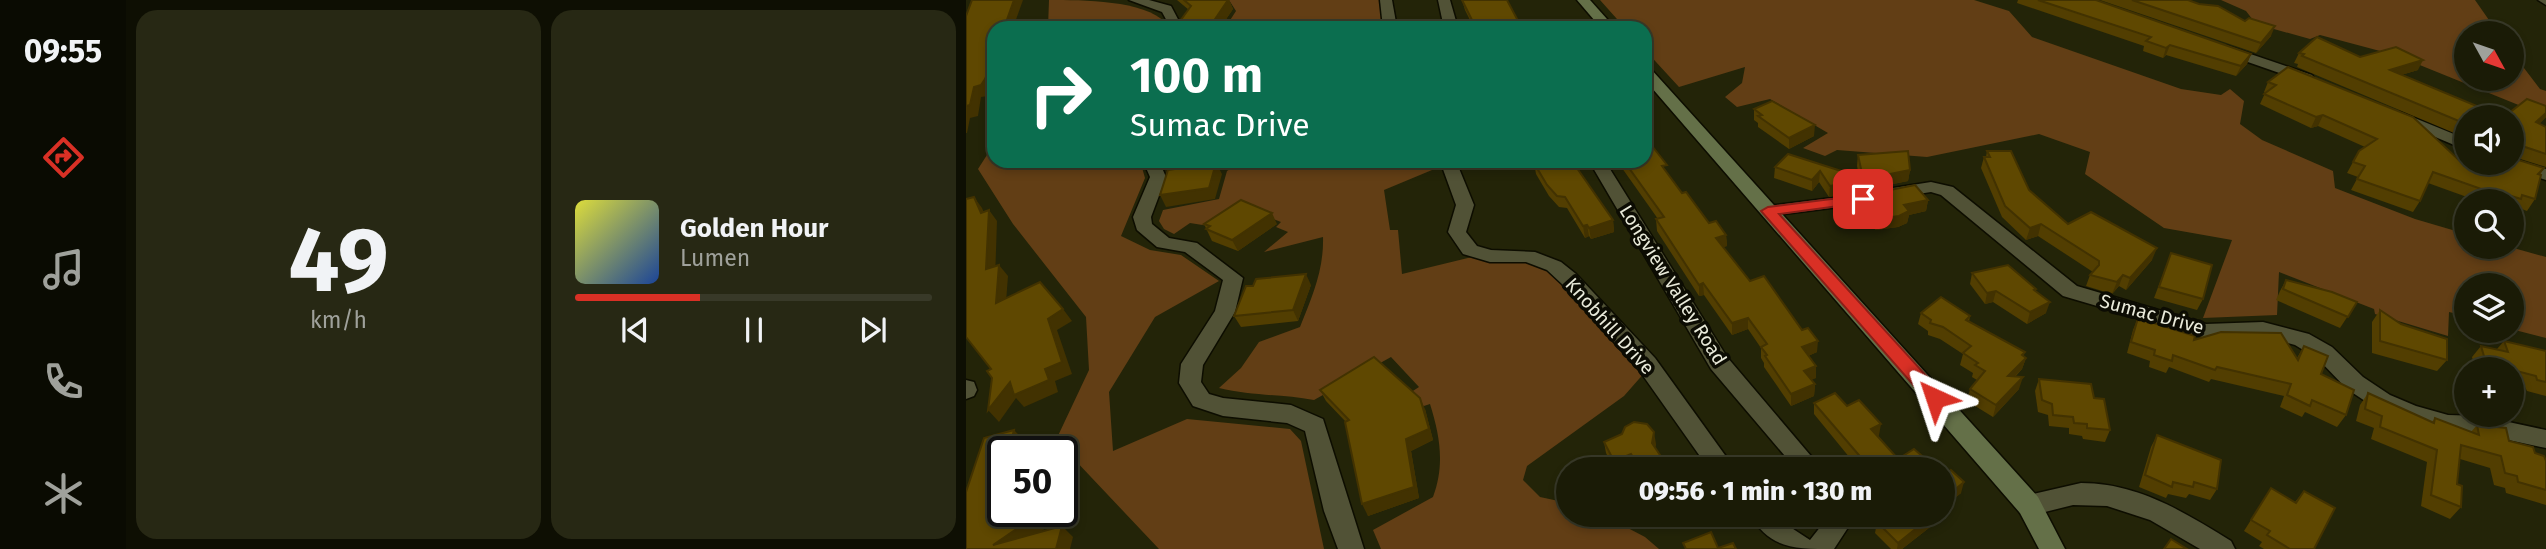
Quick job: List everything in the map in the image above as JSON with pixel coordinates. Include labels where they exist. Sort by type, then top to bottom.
[{"type":"main road","points":[[1583,0],[1602,21]]},
{"type":"main road","points":[[1652,79],[2029,505],[2052,549]]},
{"type":"street","points":[[1135,0],[1167,9],[1173,21]]},
{"type":"street","points":[[1386,0],[1389,21]]},
{"type":"street","points":[[1444,0],[1449,21]]},
{"type":"street","points":[[2216,46],[2317,82]]},
{"type":"street","points":[[2390,113],[2454,140]]},
{"type":"street","points":[[2524,167],[2546,174]]},
{"type":"street","points":[[1154,168],[1158,177],[1142,217],[1143,226],[1150,235],[1164,243],[1190,247],[1233,278],[1225,312],[1192,364],[1190,383],[1201,400],[1223,407],[1291,414],[1315,426],[1337,511],[1351,549]]},
{"type":"street","name":"Knobhill Drive","points":[[1451,168],[1465,205],[1457,232],[1470,250],[1490,256],[1528,256],[1554,266],[1647,364],[1714,457]]},
{"type":"street","name":"Longview Valley Road","points":[[1601,168],[1719,363],[1800,457]]},
{"type":"street","name":"Sumac Drive","points":[[1768,211],[1843,204],[1908,189],[1941,188],[2070,291],[2206,331],[2263,329],[2302,339],[2325,353],[2355,383],[2412,414],[2448,424],[2481,425],[2546,439]]},
{"type":"street","points":[[2029,505],[2087,493],[2133,499],[2166,514],[2222,549]]},
{"type":"street","points":[[1773,527],[1802,549]]},
{"type":"street","points":[[1819,549],[1835,527]]},
{"type":"shaded area","points":[[1049,0],[1112,3],[1143,10],[1164,21],[1048,21]]},
{"type":"shaded area","points":[[1229,0],[1382,0],[1384,21],[1230,21],[1236,11]]},
{"type":"shaded area","points":[[1600,0],[1974,0],[2009,11],[2032,37],[2181,89],[2221,95],[2230,89],[2244,101],[2240,124],[2262,140],[2333,171],[2335,188],[2415,219],[2454,230],[2454,259],[2524,259],[2524,251],[2546,257],[2546,338],[2524,332],[2524,273],[2454,273],[2454,313],[2449,312],[2448,336],[2375,314],[2374,309],[2279,272],[2277,315],[2203,318],[2232,240],[2164,228],[2085,174],[2090,152],[2039,134],[1927,157],[1837,150],[1825,156],[1803,148],[1828,133],[1770,99],[1737,107],[1725,97],[1742,83],[1745,67],[1679,87],[1652,58],[1652,21],[1619,21]]},
{"type":"shaded area","points":[[2221,0],[2475,0],[2490,21],[2454,21],[2454,79],[2395,55],[2320,35],[2310,39],[2256,24],[2246,11]]},
{"type":"shaded area","points":[[2524,68],[2540,89],[2546,91],[2546,116],[2484,91],[2524,91]]},
{"type":"shaded area","points":[[987,155],[987,168],[1142,168],[1145,178],[1121,236],[1150,250],[1181,255],[1219,281],[1155,317],[1109,392],[1113,451],[1187,419],[1290,429],[1301,441],[1324,549],[1159,549],[1078,463],[1078,436],[1058,436],[1089,370],[1086,317],[1013,224],[978,169]]},
{"type":"shaded area","points":[[1232,168],[1437,168],[1384,190],[1390,230],[1398,230],[1402,274],[1472,257],[1531,263],[1549,268],[1646,371],[1624,396],[1527,466],[1523,480],[1540,497],[1556,500],[1556,527],[1626,527],[1645,537],[1659,549],[1381,549],[1373,530],[1433,497],[1440,462],[1439,439],[1430,404],[1354,429],[1419,387],[1391,357],[1314,400],[1219,388],[1241,368],[1259,342],[1300,327],[1319,272],[1323,237],[1264,252],[1288,232],[1276,227],[1281,222],[1247,209],[1215,227],[1190,223],[1174,234],[1164,229],[1159,221],[1163,210],[1219,199],[1227,171]]},
{"type":"building","points":[[972,0],[1014,0],[1006,21],[987,21],[987,74],[981,85],[974,87],[970,105],[966,106],[966,16]]},
{"type":"building","points":[[1184,0],[1228,0],[1214,21],[1180,21],[1191,6]]},
{"type":"building","points":[[1462,0],[1507,0],[1519,21],[1472,21]]},
{"type":"building","points":[[2038,0],[2096,0],[2251,54],[2241,66],[2170,45],[2166,48],[2146,41],[2151,37]]},
{"type":"building","points":[[2132,0],[2188,0],[2218,6],[2245,21],[2249,18],[2275,26],[2261,43]]},
{"type":"building","points":[[2317,37],[2360,57],[2396,47],[2423,60],[2390,70],[2474,105],[2454,105],[2454,119],[2299,53]]},
{"type":"building","points":[[2288,67],[2413,117],[2454,155],[2454,175],[2524,175],[2524,162],[2544,168],[2538,174],[2541,175],[2535,199],[2524,196],[2524,189],[2481,189],[2433,172],[2420,201],[2357,179],[2365,166],[2353,162],[2359,151],[2377,139],[2323,115],[2316,117],[2264,94],[2276,85],[2268,82]]},
{"type":"building","points":[[2527,99],[2546,106],[2546,113],[2536,122],[2546,127],[2546,154],[2524,147],[2524,105],[2519,105]]},
{"type":"building","points":[[1772,101],[1815,125],[1789,138],[1758,116],[1762,115],[1754,109]]},
{"type":"building","points":[[1652,146],[1667,165],[1662,166],[1682,193],[1686,192],[1709,223],[1716,221],[1726,235],[1716,238],[1750,281],[1764,276],[1802,330],[1808,328],[1818,341],[1802,347],[1816,366],[1804,371],[1815,384],[1791,394],[1765,356],[1767,355],[1761,347],[1767,344],[1748,318],[1732,323],[1703,283],[1699,285],[1656,219],[1664,217],[1629,168],[1652,168]]},
{"type":"building","points":[[1908,151],[1910,170],[1830,186],[1820,171],[1812,180],[1775,167],[1788,154],[1863,178],[1858,155]]},
{"type":"building","points":[[1987,151],[2011,151],[2029,190],[2068,224],[2091,212],[2157,248],[2130,278],[2123,275],[2117,282],[2090,275],[2099,265],[2099,261],[2041,224],[2030,228],[2005,206],[1984,157],[1990,157]]},
{"type":"building","points":[[1215,168],[1209,188],[1160,195],[1168,170]]},
{"type":"building","points":[[1537,168],[1577,168],[1613,220],[1589,228],[1587,225],[1583,226],[1565,197],[1557,196]]},
{"type":"building","points":[[1915,185],[1928,200],[1904,205],[1909,211],[1899,216],[1878,219],[1872,214],[1854,218],[1840,200]]},
{"type":"building","points":[[974,197],[981,213],[989,210],[986,269],[999,265],[996,303],[1040,282],[1063,309],[1048,319],[1062,362],[1045,369],[1049,380],[1014,395],[1010,382],[988,410],[992,378],[987,371],[991,369],[966,337],[966,199]]},
{"type":"building","points":[[1241,200],[1272,213],[1232,240],[1206,229],[1210,226],[1204,224]]},
{"type":"building","points":[[2171,253],[2212,265],[2203,299],[2159,287]]},
{"type":"building","points":[[2008,265],[2050,302],[2030,312],[1996,291],[1987,293],[1972,273]]},
{"type":"building","points":[[1306,274],[1293,310],[1234,316],[1246,286],[1253,286],[1256,279]]},
{"type":"building","points":[[2286,280],[2332,292],[2357,302],[2348,317],[2283,289]]},
{"type":"building","points":[[1941,297],[1970,316],[1966,320],[2025,352],[2022,355],[2026,358],[2008,376],[2023,377],[1996,405],[1970,389],[1985,371],[1963,353],[1971,346],[1943,327],[1930,323],[1931,320],[1921,313]]},
{"type":"building","points":[[2380,310],[2401,324],[2447,339],[2447,360],[2380,341]]},
{"type":"building","points":[[2138,318],[2195,336],[2194,340],[2221,332],[2281,333],[2298,360],[2304,346],[2328,356],[2321,374],[2354,390],[2346,415],[2312,400],[2310,406],[2287,395],[2291,384],[2217,367],[2215,370],[2173,355],[2172,361],[2154,355],[2155,350],[2131,342]]},
{"type":"building","points":[[2505,343],[2546,351],[2546,382],[2524,373],[2524,357],[2484,357],[2481,346],[2508,352]]},
{"type":"building","points":[[1374,357],[1420,398],[1429,429],[1406,439],[1414,487],[1362,504],[1345,422],[1349,420],[1320,390]]},
{"type":"building","points":[[2039,379],[2091,384],[2094,398],[2104,399],[2110,430],[2087,428],[2087,424],[2074,423],[2073,417],[2053,415],[2052,404],[2042,400]]},
{"type":"building","points":[[1835,393],[1847,406],[1859,400],[1881,424],[1871,429],[1896,457],[1861,457],[1814,403]]},
{"type":"building","points":[[2368,393],[2434,423],[2435,418],[2479,435],[2477,427],[2506,428],[2509,441],[2533,447],[2535,453],[2544,456],[2546,490],[2518,482],[2517,476],[2505,473],[2501,456],[2461,445],[2457,484],[2462,486],[2461,507],[2431,495],[2437,450],[2380,427],[2382,416],[2365,409]]},
{"type":"building","points":[[1634,422],[1647,424],[1654,432],[1652,443],[1661,457],[1633,457],[1631,454],[1612,457],[1604,442],[1622,434],[1625,427]]},
{"type":"building","points":[[1014,430],[1012,436],[992,436]]},
{"type":"building","points":[[2157,435],[2221,460],[2217,489],[2194,482],[2193,487],[2173,482],[2172,487],[2145,475]]},
{"type":"building","points":[[987,437],[987,527],[1019,527],[993,545],[1062,527],[1056,549],[966,549],[966,492],[984,438]]},
{"type":"building","points":[[1914,449],[1923,457],[1901,457]]},
{"type":"building","points":[[1955,474],[1964,482],[1955,490]]},
{"type":"building","points":[[2271,488],[2296,503],[2304,491],[2335,508],[2314,549],[2290,549],[2267,535],[2270,531],[2251,520]]},
{"type":"building","points":[[1882,527],[1918,527],[1898,543]]},
{"type":"building","points":[[1711,532],[1718,548],[1733,543],[1736,549],[1686,549],[1683,543]]},
{"type":"building","points":[[2171,539],[2187,549],[2164,549]]},
{"type":"route","points":[[1863,199],[1843,204],[1768,211],[1935,398]]}]
